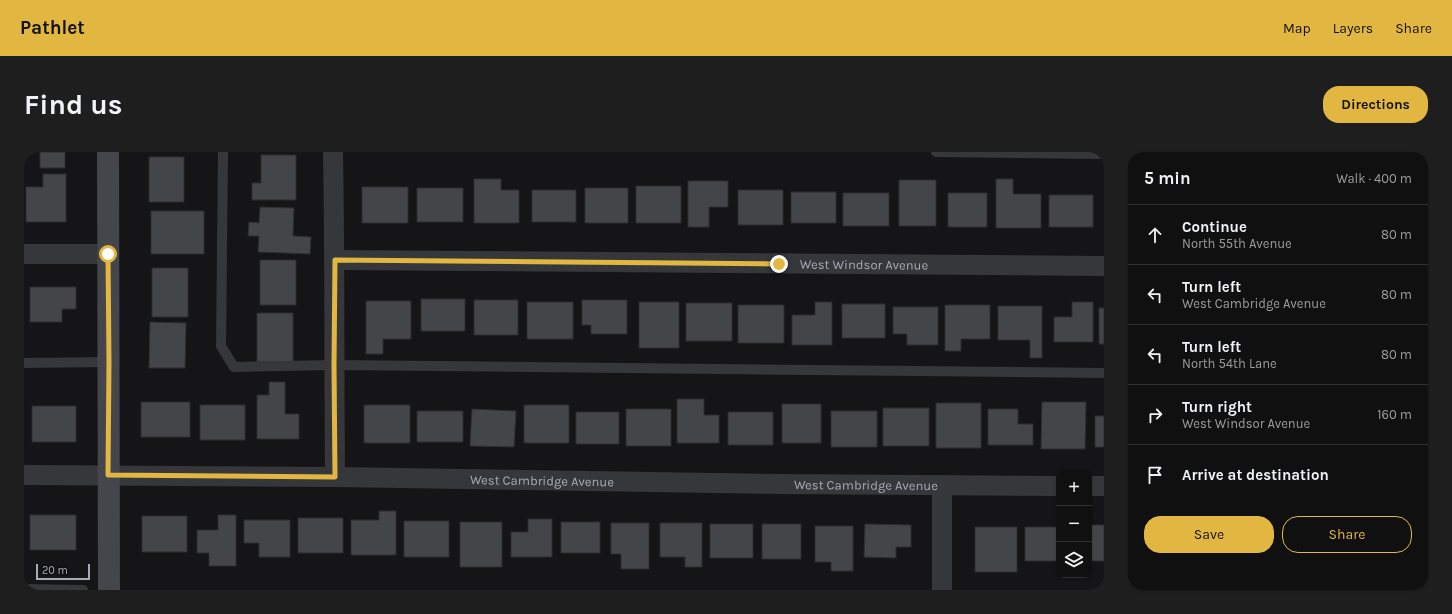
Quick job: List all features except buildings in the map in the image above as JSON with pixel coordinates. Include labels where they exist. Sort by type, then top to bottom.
[{"type":"street","points":[[108,152],[109,590]]},
{"type":"street","points":[[332,152],[335,260],[335,477]]},
{"type":"street","points":[[24,254],[108,254]]},
{"type":"street","name":"West Windsor Avenue","points":[[335,260],[1104,266]]},
{"type":"street","name":"West Cambridge Avenue","points":[[24,475],[335,477],[781,484],[1056,486]]},
{"type":"street","points":[[942,485],[942,590]]},
{"type":"street","points":[[1092,486],[1104,486]]},
{"type":"lane","points":[[223,152],[221,346],[234,367],[334,365],[1104,373]]},
{"type":"lane","points":[[936,152],[1104,154]]},
{"type":"lane","points":[[24,363],[109,362]]},
{"type":"lane","points":[[24,589],[83,590]]},
{"type":"route","points":[[108,254],[108,475],[335,477],[335,260],[779,264]]}]
